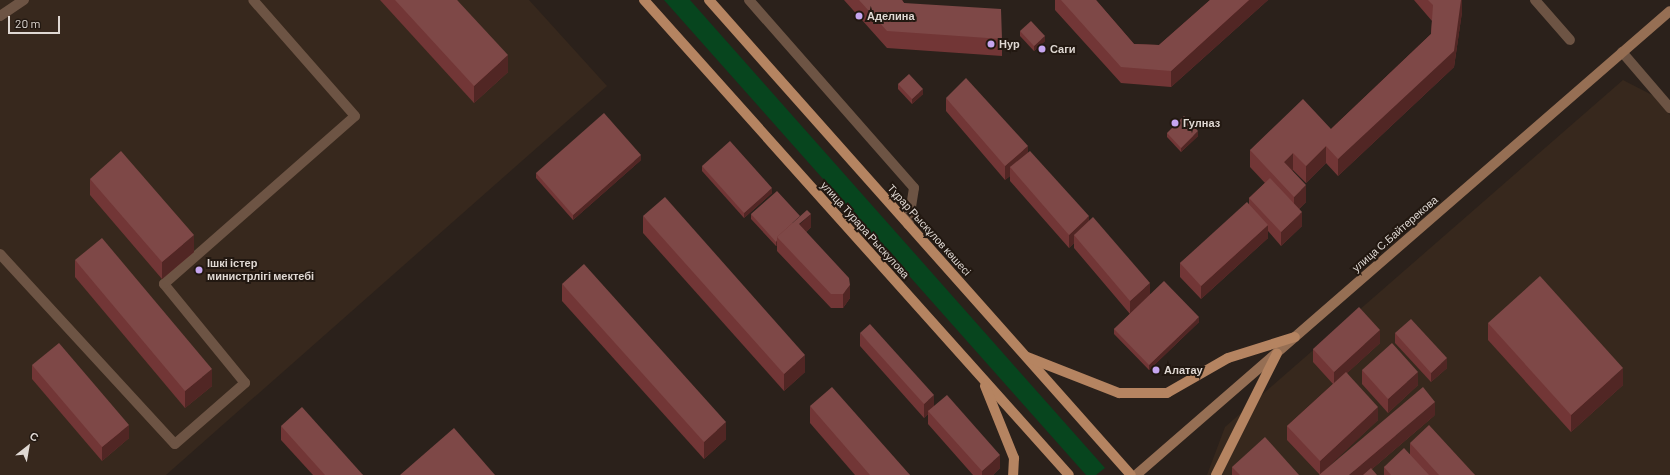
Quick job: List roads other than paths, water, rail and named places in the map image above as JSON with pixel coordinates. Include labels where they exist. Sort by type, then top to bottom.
[{"type":"main road","name":"улица Турара Рыскулова","points":[[644,0],[1069,475]]},
{"type":"main road","name":"Тұрар Рыскұлов көшесі","points":[[709,0],[1132,475]]},
{"type":"main road","name":"улица С.Байтерекова","points":[[1136,475],[1670,11]]},
{"type":"main road","points":[[1026,356],[1119,393],[1168,393],[1228,358],[1295,337]]},
{"type":"main road","points":[[1216,475],[1277,353]]},
{"type":"main road","points":[[982,378],[1014,458],[1013,475]]},
{"type":"street","points":[[0,16],[24,0]]},
{"type":"street","points":[[0,254],[175,444],[245,383],[164,284],[355,116],[253,0]]},
{"type":"street","points":[[749,0],[914,188],[908,224]]},
{"type":"street","points":[[1534,0],[1570,40]]},
{"type":"street","points":[[1622,52],[1668,102]]},
{"type":"place","name":"Аделина","points":[[859,16]]},
{"type":"place","name":"Нур","points":[[991,44]]},
{"type":"place","name":"Саги","points":[[1042,49]]},
{"type":"place","name":"Гулназ","points":[[1175,123]]},
{"type":"place","name":"Ішкі істер министрлігі мектебі","points":[[199,270]]},
{"type":"place","name":"Алатау","points":[[1156,370]]}]
